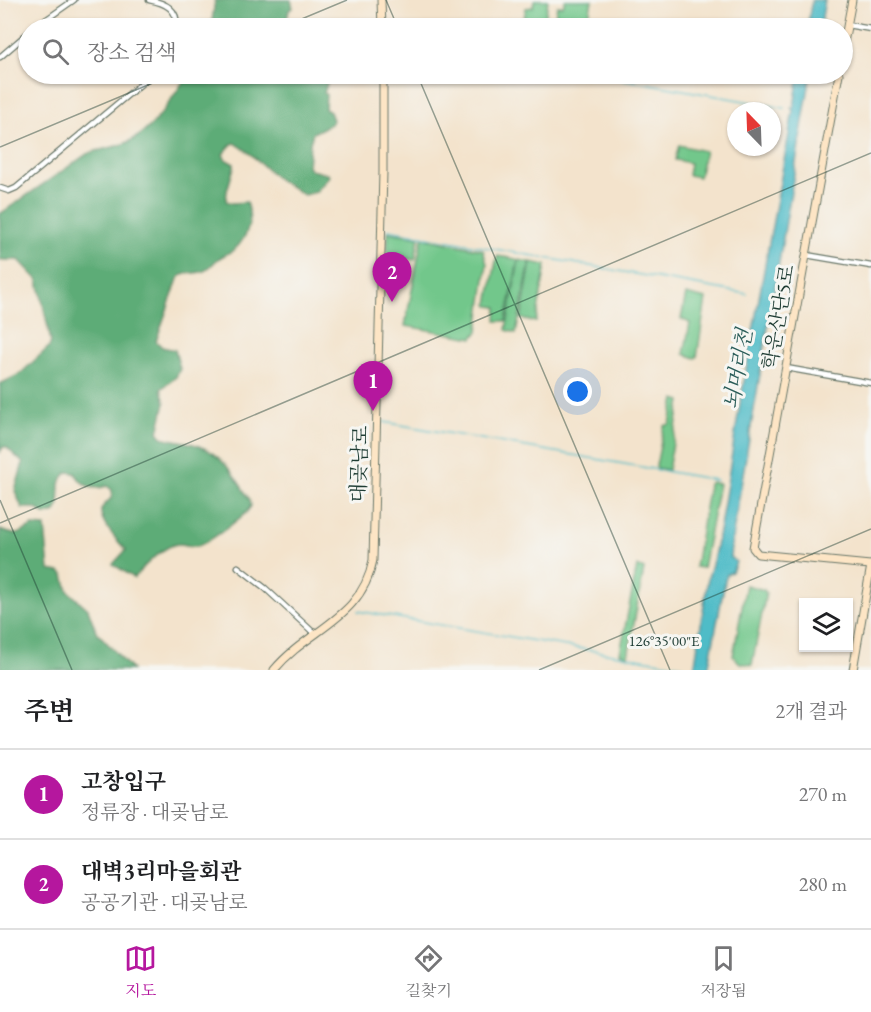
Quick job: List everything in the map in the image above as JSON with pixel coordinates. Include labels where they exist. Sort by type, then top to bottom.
[{"type":"street","points":[[48,18],[74,0]]},
{"type":"street","points":[[149,0],[165,4],[172,9],[176,18]]},
{"type":"street","points":[[381,0],[382,18]]},
{"type":"street","points":[[849,18],[852,0]]},
{"type":"street","points":[[853,26],[871,29]]},
{"type":"street","points":[[0,57],[18,42]]},
{"type":"street","points":[[0,188],[9,191],[16,188],[141,84]]},
{"type":"street","name":"대곶남로","points":[[274,670],[357,598],[365,586],[373,560],[383,172],[383,84]]},
{"type":"street","name":"학운산단5로","points":[[837,84],[753,548],[758,554],[871,563]]},
{"type":"street","points":[[806,255],[871,266]]},
{"type":"street","points":[[786,368],[871,383]]},
{"type":"street","points":[[853,670],[871,563]]},
{"type":"street","points":[[238,567],[265,588],[315,634]]},
{"type":"green space","points":[[215,0],[291,0],[293,8],[289,10],[287,18],[212,18]]},
{"type":"green space","points":[[534,0],[548,0],[545,18],[524,18],[526,8],[533,7]]},
{"type":"green space","points":[[565,0],[592,0],[589,18],[555,18],[557,6],[563,6]]},
{"type":"green space","points":[[182,84],[327,84],[324,93],[326,94],[325,109],[330,112],[333,120],[331,124],[313,133],[310,143],[308,166],[311,170],[328,174],[329,177],[316,192],[304,195],[279,180],[235,143],[223,154],[225,159],[234,164],[226,201],[247,202],[248,227],[243,239],[235,249],[204,271],[187,274],[178,279],[156,341],[162,347],[175,350],[180,369],[176,377],[161,389],[165,403],[158,432],[162,437],[194,444],[215,455],[234,476],[250,500],[251,506],[246,513],[206,542],[197,546],[178,544],[166,548],[134,578],[113,564],[126,550],[102,518],[102,508],[112,497],[112,490],[107,486],[92,488],[81,481],[75,473],[68,472],[61,481],[59,502],[55,512],[46,515],[35,508],[22,508],[15,491],[23,463],[6,447],[3,447],[0,452],[0,384],[20,374],[49,347],[51,342],[38,280],[19,260],[0,260],[0,214],[87,154],[122,145],[132,140],[150,127]]},
{"type":"green space","points":[[679,145],[705,151],[699,177],[688,175],[690,163],[675,160]]},
{"type":"green space","points":[[388,232],[419,237],[415,260],[387,256]]},
{"type":"green space","points":[[422,238],[483,250],[487,264],[478,331],[473,338],[405,326]]},
{"type":"green space","points":[[497,256],[518,261],[506,321],[496,321],[497,307],[488,304]]},
{"type":"green space","points":[[519,260],[530,262],[516,333],[506,330]]},
{"type":"green space","points":[[531,262],[546,265],[536,322],[521,319]]},
{"type":"green space","points":[[686,294],[706,299],[695,358],[684,354],[690,323],[681,319]]},
{"type":"green space","points":[[675,399],[681,401],[668,470],[656,466],[664,426],[670,424]]},
{"type":"green space","points":[[711,482],[719,484],[703,568],[695,567],[709,484]]},
{"type":"green space","points":[[33,526],[45,527],[49,570],[64,575],[68,591],[88,609],[96,631],[132,670],[0,670],[0,530],[17,534]]},
{"type":"green space","points":[[637,566],[644,569],[628,656],[620,653]]},
{"type":"green space","points":[[746,585],[764,590],[766,593],[752,665],[740,663],[733,656]]},
{"type":"water","points":[[812,0],[825,0],[822,18],[809,18]]},
{"type":"water","points":[[797,84],[809,84],[732,539],[730,557],[736,562],[725,581],[708,670],[694,670],[708,578],[721,521],[793,111],[791,107],[794,107]]},
{"type":"waterway","points":[[650,84],[784,108]]},
{"type":"waterway","points":[[388,230],[747,294]]},
{"type":"waterway","points":[[384,422],[716,480]]},
{"type":"waterway","points":[[358,611],[684,666]]},
{"type":"place","name":"대벽3리마을회관","points":[[392,302]]},
{"type":"place","name":"고창입구","points":[[373,411]]},
{"type":"water label","name":"뇌머리천","points":[[738,369]]}]
